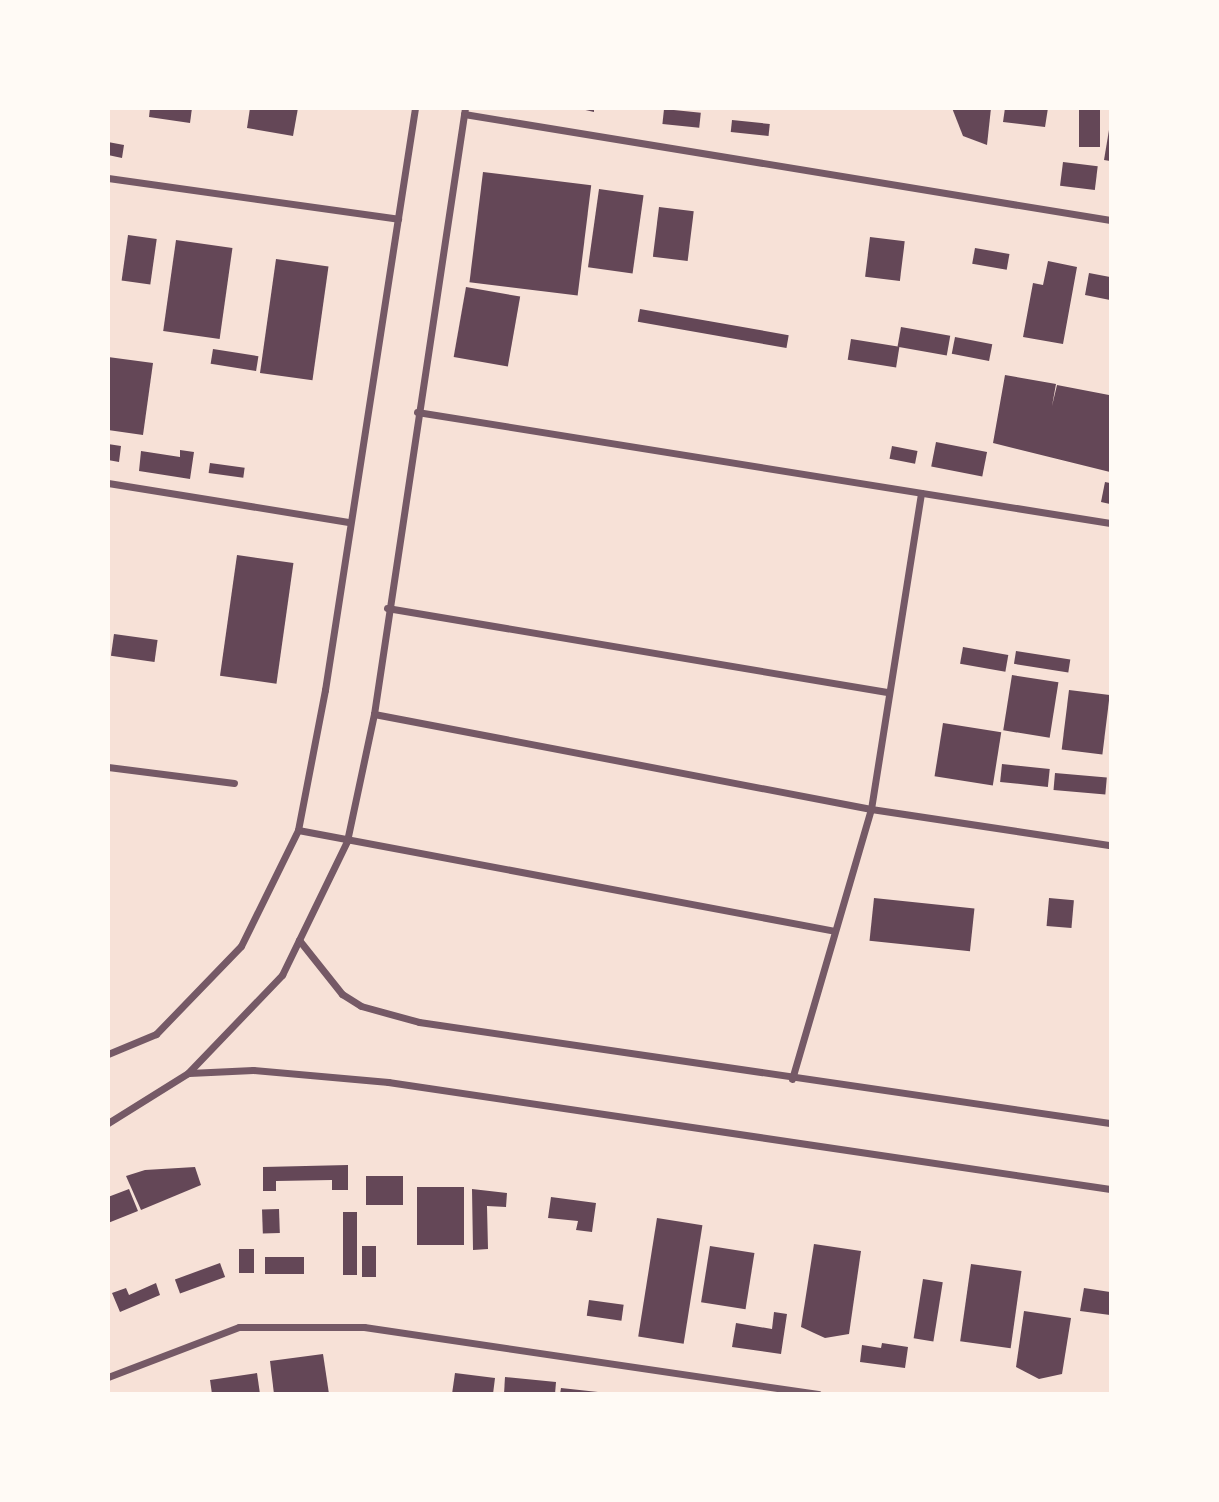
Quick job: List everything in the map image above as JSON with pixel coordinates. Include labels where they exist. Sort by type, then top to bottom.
[{"type":"street","points":[[108,1055],[156,1034],[241,946],[298,830],[325,690],[415,108]]},
{"type":"street","points":[[108,1123],[188,1073],[282,975],[347,841],[374,714],[387,608],[465,111],[1111,220]]},
{"type":"street","points":[[108,178],[398,219]]},
{"type":"street","points":[[417,412],[1111,523]]},
{"type":"street","points":[[108,483],[350,522]]},
{"type":"street","points":[[792,1079],[871,809],[887,692],[920,493]]},
{"type":"street","points":[[387,608],[887,692]]},
{"type":"street","points":[[374,714],[871,809],[1111,845]]},
{"type":"street","points":[[108,766],[234,783]]},
{"type":"street","points":[[298,830],[835,931]]},
{"type":"street","points":[[299,940],[341,994],[384,1012],[419,1022],[792,1079],[1111,1123]]},
{"type":"street","points":[[188,1073],[253,1070],[388,1082],[1111,1189]]},
{"type":"street","points":[[108,1377],[239,1327],[364,1327],[818,1394]]},
{"type":"building","points":[[150,108],[192,108],[190,123],[149,117]]},
{"type":"building","points":[[250,108],[298,108],[293,136],[247,128]]},
{"type":"building","points":[[577,108],[594,108],[594,112]]},
{"type":"building","points":[[952,108],[991,108],[987,145],[963,136]]},
{"type":"building","points":[[1005,108],[1048,108],[1045,127],[1003,122]]},
{"type":"building","points":[[1079,108],[1100,108],[1100,147],[1079,147]]},
{"type":"building","points":[[664,109],[701,113],[699,128],[662,124]]},
{"type":"building","points":[[732,120],[770,124],[769,136],[731,132]]},
{"type":"building","points":[[1110,124],[1110,161],[1104,160]]},
{"type":"building","points":[[108,142],[124,145],[122,158],[108,155]]},
{"type":"building","points":[[1063,162],[1098,166],[1095,190],[1060,186]]},
{"type":"building","points":[[483,172],[591,185],[578,295],[469,282]]},
{"type":"building","points":[[599,189],[644,195],[633,273],[588,267]]},
{"type":"building","points":[[659,207],[694,211],[688,261],[653,257]]},
{"type":"building","points":[[128,235],[157,239],[150,285],[122,281]]},
{"type":"building","points":[[870,237],[905,241],[900,281],[865,277]]},
{"type":"building","points":[[176,240],[232,248],[220,339],[163,331]]},
{"type":"building","points":[[975,248],[1009,254],[1007,270],[972,264]]},
{"type":"building","points":[[276,259],[328,266],[312,380],[260,373]]},
{"type":"building","points":[[1048,261],[1077,267],[1063,344],[1023,337],[1033,283],[1043,285]]},
{"type":"building","points":[[1089,273],[1110,277],[1110,300],[1085,295]]},
{"type":"building","points":[[466,287],[520,297],[508,366],[454,357]]},
{"type":"building","points":[[640,309],[789,335],[786,348],[638,322]]},
{"type":"building","points":[[901,327],[950,336],[947,355],[898,347]]},
{"type":"building","points":[[955,337],[992,344],[989,361],[952,354]]},
{"type":"building","points":[[851,339],[899,347],[896,367],[848,360]]},
{"type":"building","points":[[213,349],[258,356],[256,371],[211,364]]},
{"type":"building","points":[[108,357],[153,363],[143,435],[108,430]]},
{"type":"building","points":[[1005,375],[1056,384],[1052,406],[1057,385],[1109,395],[1110,472],[993,443]]},
{"type":"building","points":[[936,442],[987,452],[982,476],[931,467]]},
{"type":"building","points":[[108,444],[121,446],[119,462],[108,460]]},
{"type":"building","points":[[892,446],[918,451],[915,464],[890,459]]},
{"type":"building","points":[[180,450],[194,452],[190,479],[139,471],[141,451],[180,457]]},
{"type":"building","points":[[210,463],[245,468],[243,478],[209,473]]},
{"type":"building","points":[[1105,482],[1110,483],[1110,504],[1101,502]]},
{"type":"building","points":[[237,555],[293,563],[276,684],[220,676]]},
{"type":"building","points":[[114,634],[158,640],[155,662],[111,656]]},
{"type":"building","points":[[963,647],[1008,655],[1005,672],[960,664]]},
{"type":"building","points":[[1016,651],[1070,660],[1068,672],[1014,664]]},
{"type":"building","points":[[1012,675],[1058,682],[1050,738],[1003,730]]},
{"type":"building","points":[[1069,690],[1110,695],[1102,755],[1062,750]]},
{"type":"building","points":[[943,723],[1001,732],[993,786],[935,776]]},
{"type":"building","points":[[1002,764],[1050,769],[1048,787],[1000,782]]},
{"type":"building","points":[[1055,773],[1107,778],[1105,794],[1054,790]]},
{"type":"building","points":[[874,898],[974,909],[970,951],[870,941]]},
{"type":"building","points":[[1049,898],[1074,900],[1071,928],[1047,926]]},
{"type":"building","points":[[348,1165],[348,1190],[332,1190],[332,1180],[276,1181],[276,1191],[263,1191],[263,1167]]},
{"type":"building","points":[[195,1167],[201,1185],[141,1210],[126,1176],[145,1170]]},
{"type":"building","points":[[366,1176],[403,1176],[403,1205],[366,1205]]},
{"type":"building","points":[[417,1187],[464,1187],[464,1245],[417,1245]]},
{"type":"building","points":[[129,1189],[138,1211],[108,1223],[108,1197]]},
{"type":"building","points":[[472,1189],[507,1193],[506,1207],[487,1206],[488,1249],[473,1250]]},
{"type":"building","points":[[551,1197],[596,1203],[592,1232],[576,1230],[578,1221],[548,1218]]},
{"type":"building","points":[[279,1209],[280,1233],[263,1234],[262,1210]]},
{"type":"building","points":[[343,1212],[357,1212],[357,1275],[343,1275]]},
{"type":"building","points":[[657,1218],[702,1225],[684,1344],[638,1337]]},
{"type":"building","points":[[814,1244],[861,1251],[849,1334],[825,1338],[801,1327]]},
{"type":"building","points":[[362,1246],[376,1246],[376,1277],[362,1277]]},
{"type":"building","points":[[710,1246],[754,1253],[746,1309],[701,1302]]},
{"type":"building","points":[[239,1249],[254,1249],[254,1273],[239,1273]]},
{"type":"building","points":[[265,1257],[304,1257],[304,1274],[265,1274]]},
{"type":"building","points":[[220,1263],[225,1277],[180,1294],[175,1279]]},
{"type":"building","points":[[971,1264],[1022,1271],[1011,1348],[960,1341]]},
{"type":"building","points":[[923,1279],[943,1282],[933,1341],[914,1338]]},
{"type":"building","points":[[156,1283],[160,1295],[120,1312],[112,1293],[126,1288],[129,1295]]},
{"type":"building","points":[[1084,1288],[1110,1292],[1110,1315],[1080,1311]]},
{"type":"building","points":[[589,1300],[624,1305],[621,1321],[587,1316]]},
{"type":"building","points":[[1024,1311],[1071,1318],[1062,1374],[1039,1379],[1016,1367]]},
{"type":"building","points":[[774,1312],[787,1314],[781,1354],[732,1347],[736,1323],[772,1329]]},
{"type":"building","points":[[882,1343],[908,1347],[905,1368],[860,1362],[862,1345],[881,1348]]},
{"type":"building","points":[[323,1354],[329,1394],[274,1394],[270,1361]]},
{"type":"building","points":[[257,1373],[260,1394],[212,1394],[210,1380]]},
{"type":"building","points":[[455,1373],[495,1378],[493,1394],[452,1394]]},
{"type":"building","points":[[505,1377],[556,1382],[555,1394],[504,1394]]},
{"type":"building","points":[[561,1388],[598,1392],[598,1394],[560,1394]]}]
